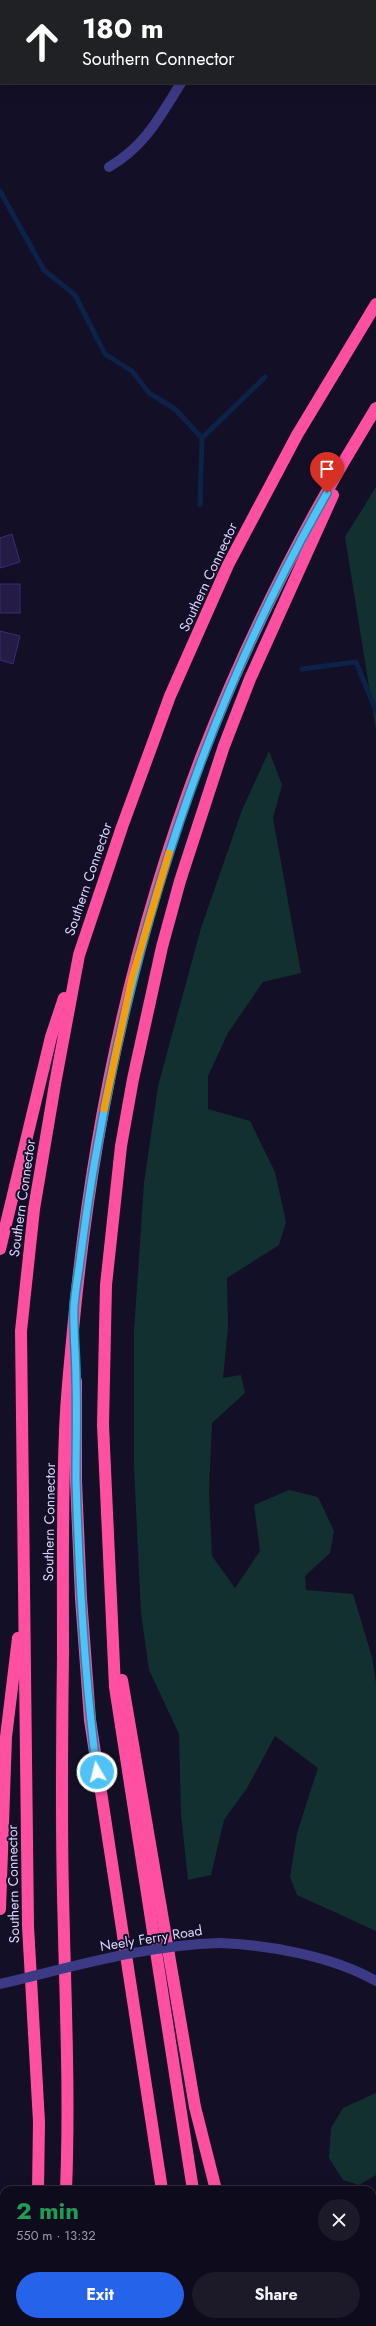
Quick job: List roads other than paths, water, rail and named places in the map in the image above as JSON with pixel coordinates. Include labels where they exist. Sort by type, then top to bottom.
[{"type":"highway","name":"Southern Connector","points":[[38,2186],[39,2122],[28,1926],[21,1330],[34,1209],[79,955],[122,827],[170,696],[228,565],[297,435],[376,304]]},
{"type":"highway","name":"Southern Connector","points":[[66,2186],[66,2068],[62,1859],[63,1538],[65,1429],[74,1310],[88,1203],[107,1089],[132,978],[164,867],[202,755],[250,642],[305,530],[376,408]]},
{"type":"highway","points":[[192,2186],[122,1741],[115,1687],[114,1633],[104,1432],[106,1285],[119,1162],[133,1079],[162,947],[180,881],[224,746],[277,615],[362,431]]},
{"type":"highway","points":[[0,1249],[51,1037],[79,955]]},
{"type":"highway","points":[[73,1338],[76,1378],[76,1465],[81,1598],[90,1720],[161,2186]]},
{"type":"highway","points":[[0,1909],[6,1737],[24,1592]]},
{"type":"highway","points":[[114,1633],[195,2107],[215,2186]]},
{"type":"street","points":[[109,167],[127,157],[141,144],[180,84]]},
{"type":"street","name":"Neely Ferry Road","points":[[0,1984],[112,1957],[188,1944],[220,1943],[252,1944],[284,1950],[344,1967],[376,1981]]},
{"type":"waterway","points":[[0,191],[44,270],[75,295],[105,354],[132,371],[149,393],[175,409],[202,438],[200,505]]},
{"type":"waterway","points":[[202,438],[265,377]]},
{"type":"waterway","points":[[302,669],[356,662],[376,711]]}]
